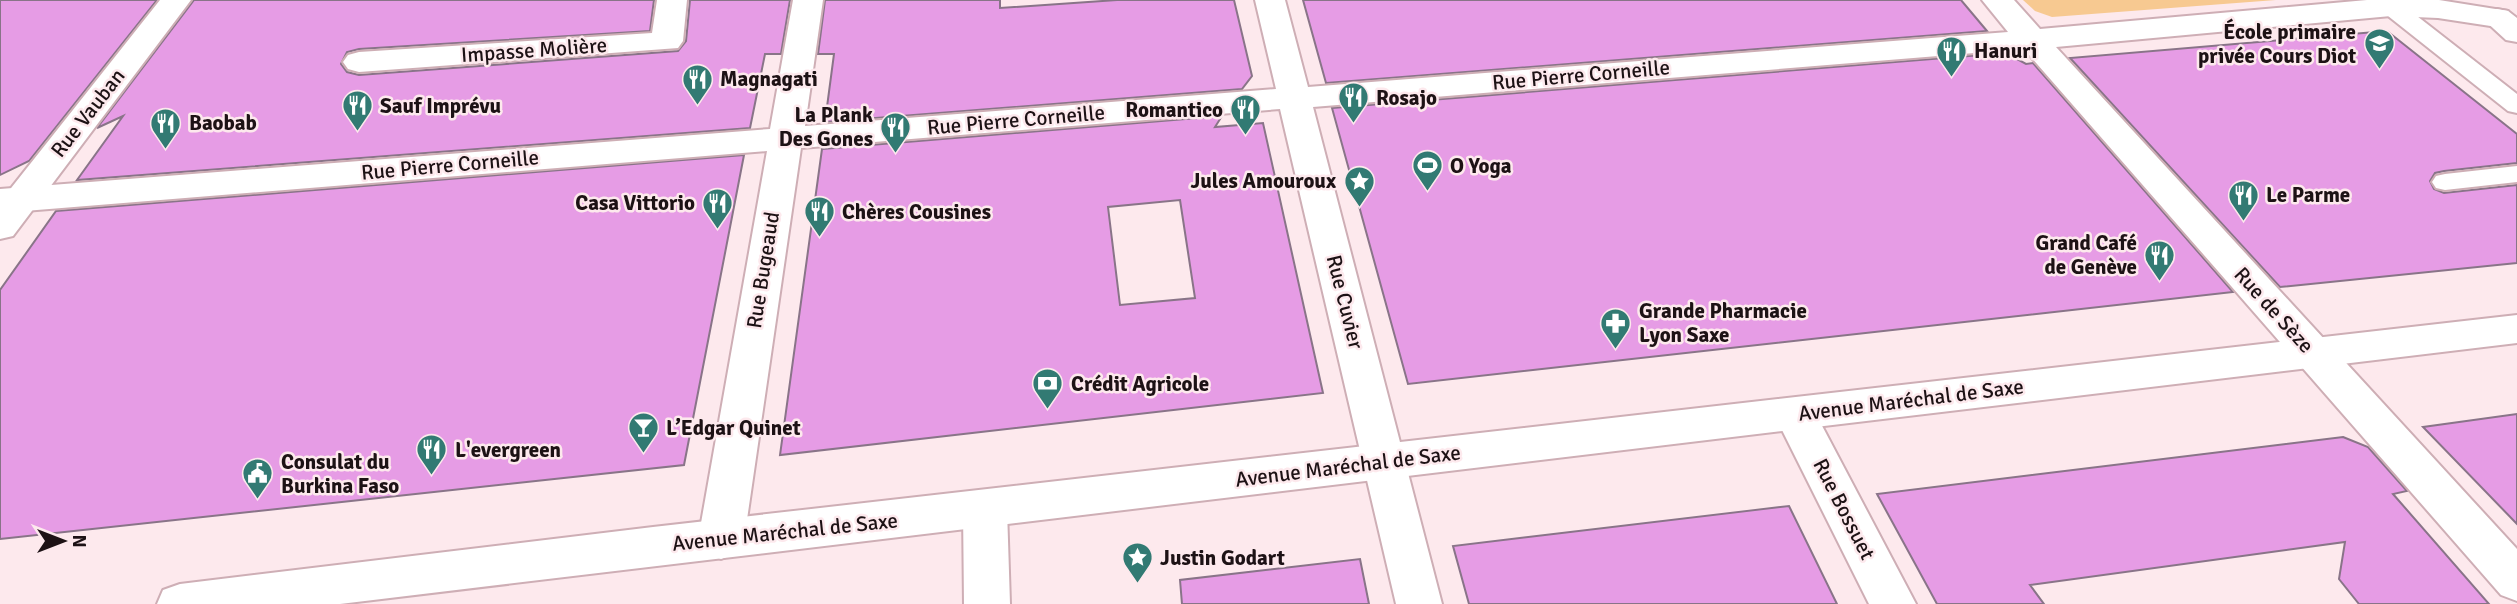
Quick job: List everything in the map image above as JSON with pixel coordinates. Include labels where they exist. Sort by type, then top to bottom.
[{"type":"street","name":"Rue Vauban","points":[[0,227],[10,200],[176,0]]},
{"type":"street","name":"Impasse Molière","points":[[359,62],[667,41],[672,0]]},
{"type":"street","name":"Rue Bugeaud","points":[[721,540],[808,0]]},
{"type":"street","name":"Rue Cuvier","points":[[1270,0],[1419,604]]},
{"type":"street","name":"Rue de Sèze","points":[[1997,0],[2517,581]]},
{"type":"street","name":"Rue Pierre Corneille","points":[[10,200],[2031,39],[2391,7],[2438,9],[2510,20]]},
{"type":"street","name":"Avenue Maréchal de Saxe","points":[[180,604],[653,546],[2517,329]]},
{"type":"street","name":"Rue Bossuet","points":[[1795,414],[1894,604]]},
{"type":"street","points":[[985,509],[987,604]]},
{"type":"lane","points":[[2391,7],[2517,106]]},
{"type":"lane","points":[[2445,183],[2517,174]]},
{"type":"shaded area","points":[[2023,0],[2276,0],[2052,17],[2035,11]]},
{"type":"building","points":[[0,0],[157,0],[29,161],[0,175]]},
{"type":"building","points":[[194,0],[654,0],[650,31],[359,49],[347,52],[341,64],[347,72],[359,75],[678,51],[686,41],[690,0],[790,0],[781,54],[765,54],[750,128],[77,180],[123,116],[97,128]]},
{"type":"building","points":[[825,0],[1000,0],[1000,8],[1117,0],[1234,0],[1252,76],[1242,89],[825,122],[834,54],[818,54]]},
{"type":"building","points":[[1303,0],[1961,0],[1987,31],[1326,83]]},
{"type":"building","points":[[2387,31],[2517,134],[2517,163],[2444,171],[2435,173],[2430,181],[2434,189],[2444,193],[2517,185],[2517,263],[2280,287],[2070,58]]},
{"type":"building","points":[[2006,53],[2026,64],[2033,63],[2233,292],[1408,384],[1332,108]]},
{"type":"building","points":[[1222,116],[1215,127],[1263,123],[1323,393],[780,455],[822,149]],"holes":[[[1180,200],[1195,298],[1120,305],[1108,207]]]},
{"type":"building","points":[[744,155],[684,465],[0,539],[0,290],[56,211]]},
{"type":"building","points":[[2517,414],[2517,524],[2423,427]]},
{"type":"building","points":[[2343,437],[2368,447],[2407,491],[2393,494],[2489,604],[2359,604],[2339,579],[2345,542],[2030,585],[2044,604],[1937,604],[1877,494]]},
{"type":"building","points":[[1789,506],[1837,604],[1469,604],[1453,546]]},
{"type":"building","points":[[1360,559],[1369,604],[1182,604],[1180,580]]},
{"type":"place","name":"École primaire privée Cours Diot","points":[[2379,71]]},
{"type":"place","name":"Hanuri","points":[[1951,78]]},
{"type":"place","name":"Magnagati","points":[[697,106]]},
{"type":"place","name":"Rosajo","points":[[1353,125]]},
{"type":"place","name":"Sauf Imprévu","points":[[357,133]]},
{"type":"place","name":"Romantico","points":[[1246,137]]},
{"type":"place","name":"Baobab","points":[[166,150]]},
{"type":"place","name":"La Plank Des Gones","points":[[896,154]]},
{"type":"place","name":"O Yoga","points":[[1427,193]]},
{"type":"place","name":"Jules Amouroux","points":[[1359,208]]},
{"type":"place","name":"Le Parme","points":[[2243,222]]},
{"type":"place","name":"Casa Vittorio","points":[[718,230]]},
{"type":"place","name":"Chères Cousines","points":[[819,239]]},
{"type":"place","name":"Grand Café de Genève","points":[[2160,282]]},
{"type":"place","name":"Grande Pharmacie Lyon Saxe","points":[[1616,350]]},
{"type":"place","name":"Crédit Agricole","points":[[1048,411]]},
{"type":"place","name":"L’Edgar Quinet","points":[[643,455]]},
{"type":"place","name":"L'evergreen","points":[[432,477]]},
{"type":"place","name":"Consulat du Burkina Faso","points":[[258,501]]},
{"type":"place","name":"Justin Godart","points":[[1137,585]]}]
